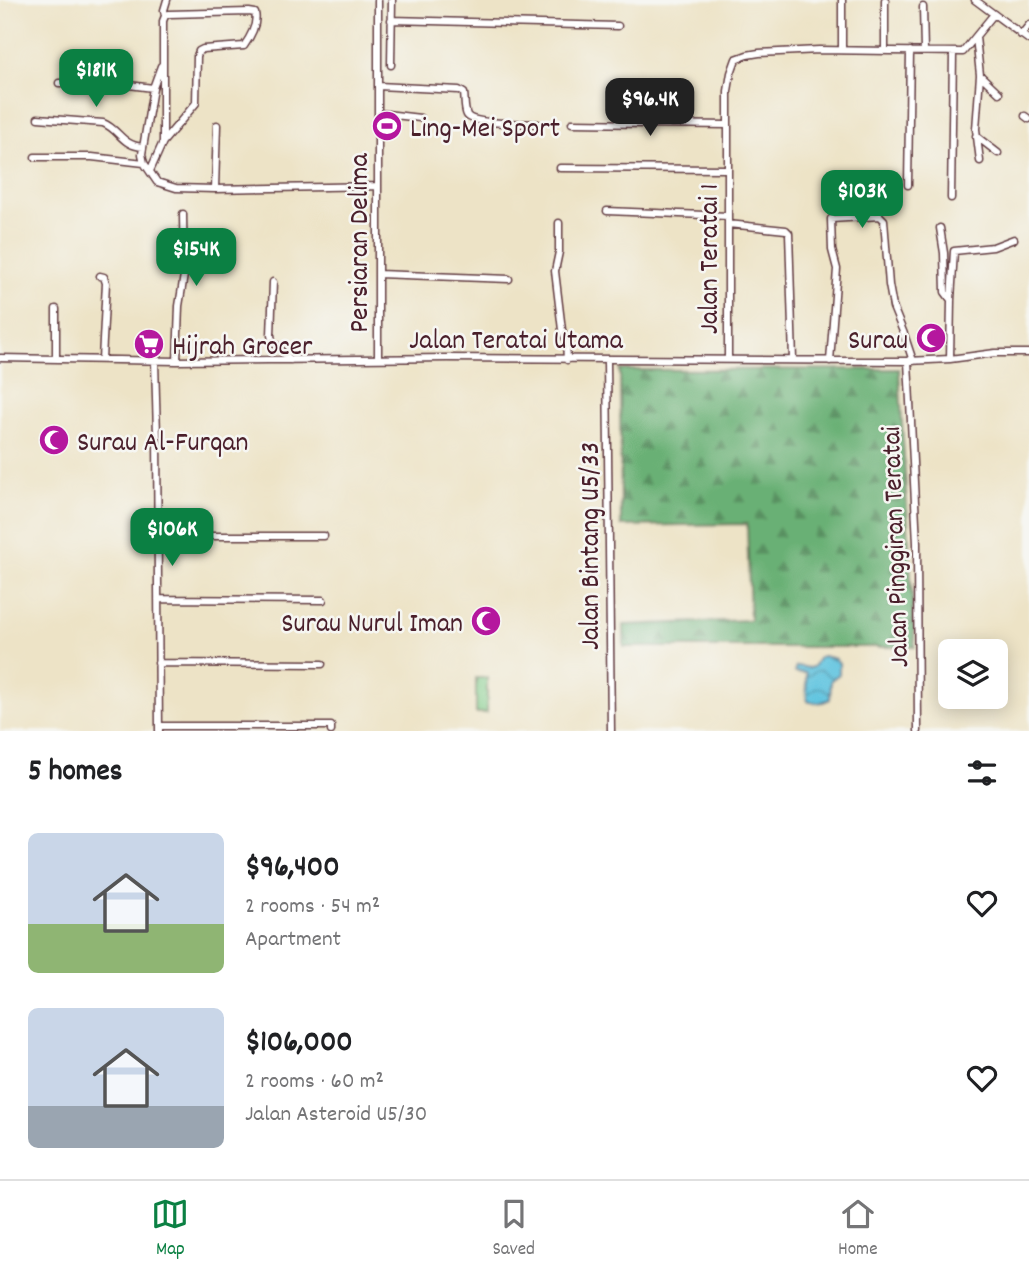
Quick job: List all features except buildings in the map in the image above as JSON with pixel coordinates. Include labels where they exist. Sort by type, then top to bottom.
[{"type":"street","points":[[163,142],[163,21],[167,0]]},
{"type":"street","name":"Persiaran Delima","points":[[378,0],[378,359]]},
{"type":"street","points":[[391,65],[392,0]]},
{"type":"street","points":[[842,0],[842,50]]},
{"type":"street","points":[[885,0],[885,50]]},
{"type":"street","points":[[975,0],[1029,40]]},
{"type":"street","points":[[923,7],[924,51]]},
{"type":"street","points":[[150,172],[163,142],[196,103],[199,51],[244,46],[251,36],[256,16],[255,13],[249,12],[165,16]]},
{"type":"street","points":[[951,198],[953,53],[966,51],[994,14]]},
{"type":"street","points":[[391,20],[618,26]]},
{"type":"street","points":[[1021,35],[1029,25]]},
{"type":"street","points":[[976,37],[980,75],[976,136],[980,161]]},
{"type":"street","name":"Jalan Teratai 1","points":[[729,359],[728,125],[729,82],[734,63],[739,57],[759,53],[885,50],[953,53]]},
{"type":"street","points":[[908,184],[910,51]]},
{"type":"street","points":[[163,60],[153,88],[143,148],[144,163],[157,181],[165,186],[215,189],[378,186]]},
{"type":"street","points":[[980,75],[999,93]]},
{"type":"street","points":[[59,83],[153,88]]},
{"type":"street","points":[[378,86],[459,90],[464,93],[467,113],[471,118],[538,124]]},
{"type":"street","points":[[378,113],[420,118]]},
{"type":"street","points":[[38,118],[103,123],[130,144],[143,148]]},
{"type":"street","points":[[572,123],[728,125]]},
{"type":"street","points":[[215,189],[217,125]]},
{"type":"street","points":[[976,136],[999,153]]},
{"type":"street","points":[[35,157],[92,157],[144,163]]},
{"type":"street","points":[[560,167],[728,169]]},
{"type":"street","points":[[607,211],[728,220],[786,230],[789,233],[793,360]]},
{"type":"street","points":[[177,361],[184,275],[183,214]]},
{"type":"street","name":"Jalan Pinggiran Teratai","points":[[830,360],[837,270],[832,250],[831,219],[880,216],[884,220],[893,307],[904,334],[910,361],[917,533],[918,731]]},
{"type":"street","points":[[559,223],[555,271],[567,360]]},
{"type":"street","points":[[940,228],[945,292],[951,300]]},
{"type":"street","points":[[950,359],[954,251],[993,247],[1014,239]]},
{"type":"street","points":[[378,274],[509,279]]},
{"type":"street","points":[[100,276],[104,277],[106,283],[102,359]]},
{"type":"street","points":[[273,282],[272,341],[291,360]]},
{"type":"street","points":[[56,309],[56,358]]},
{"type":"street","name":"Jalan Teratai Utama","points":[[1,358],[155,361],[910,361],[995,353],[1029,353]]},
{"type":"street","name":"Jalan Bintang U5/33","points":[[607,360],[611,731]]},
{"type":"street","points":[[155,361],[158,435],[159,729],[331,728]]},
{"type":"street","points":[[158,536],[324,536]]},
{"type":"street","points":[[158,599],[323,600]]},
{"type":"street","points":[[158,663],[322,664]]},
{"type":"green space","points":[[899,369],[915,647],[624,647],[624,625],[750,620],[747,524],[621,526],[620,370]]},
{"type":"green space","points":[[476,678],[487,678],[487,713],[476,713]]},
{"type":"water","points":[[823,656],[839,663],[839,674],[831,680],[830,699],[813,703],[807,701],[806,673],[795,672],[795,668],[813,667],[819,657]]},
{"type":"place","name":"Ling-Mei Sport","points":[[387,126]]},
{"type":"place","name":"Surau","points":[[931,338]]},
{"type":"place","name":"Hijrah Grocer","points":[[149,344]]},
{"type":"place","name":"Surau Al-Furqan","points":[[54,440]]},
{"type":"place","name":"Surau Nurul Iman","points":[[486,621]]}]
